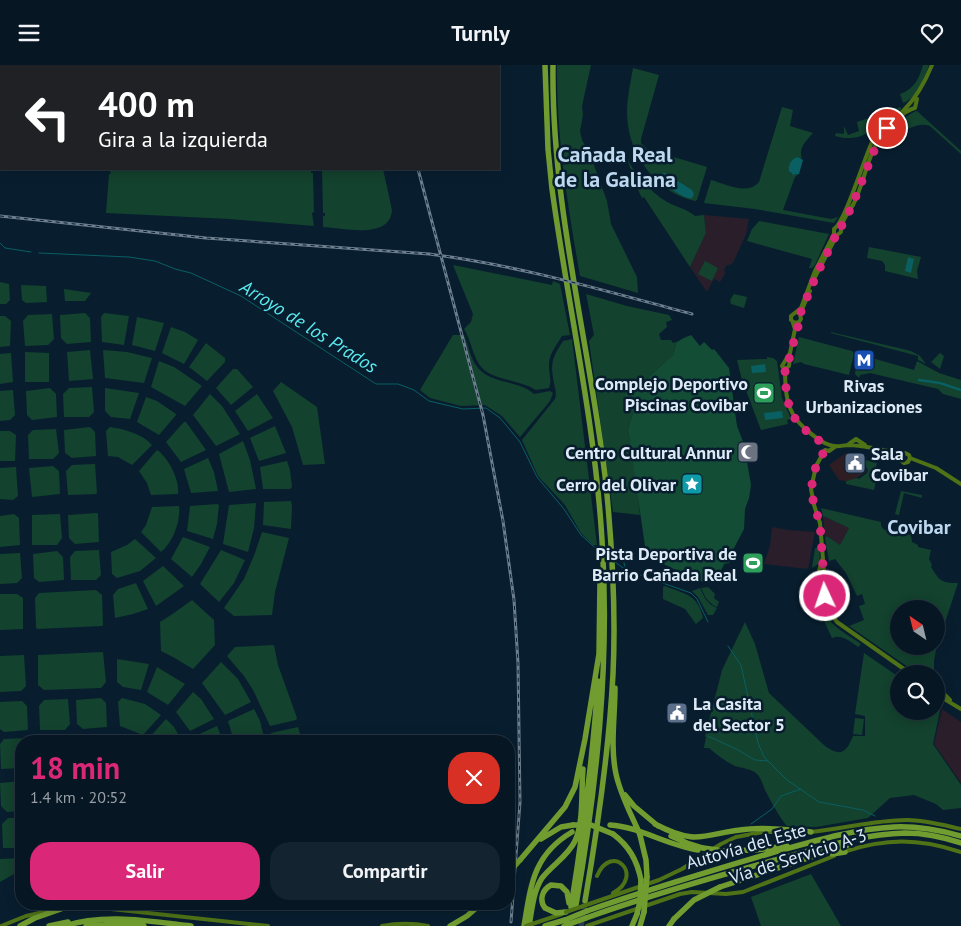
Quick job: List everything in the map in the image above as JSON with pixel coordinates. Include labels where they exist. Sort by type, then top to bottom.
[{"type":"highway","points":[[545,65],[548,149],[552,189],[593,447],[602,539],[604,674],[598,753],[589,824],[570,908]]},
{"type":"highway","points":[[553,65],[560,188],[606,485],[613,595],[614,756],[619,784],[638,828],[646,860],[640,901],[632,926]]},
{"type":"highway","points":[[570,908],[584,825],[593,752],[602,588]]},
{"type":"highway","points":[[527,853],[571,798],[579,775],[599,654]]},
{"type":"highway","points":[[587,902],[604,774],[613,674]]},
{"type":"highway","points":[[528,926],[534,897],[542,879],[571,848],[578,833],[585,739]]},
{"type":"highway","points":[[625,797],[640,812],[670,835],[703,849]]},
{"type":"highway","points":[[655,824],[678,835],[696,838],[747,829],[811,832]]},
{"type":"highway","points":[[515,866],[551,832],[573,825],[591,825],[613,834],[632,853],[644,879],[644,912],[640,926]]},
{"type":"highway","points":[[610,825],[630,829],[672,845],[734,851],[783,847],[833,837]]},
{"type":"highway","name":"Autovía del Este","points":[[545,926],[564,923],[602,906],[685,878],[833,837],[868,830],[908,827],[939,830],[961,836]]},
{"type":"highway","points":[[528,926],[531,884],[536,871],[548,852],[562,838],[572,832]]},
{"type":"highway","name":"Autovía del Este","points":[[602,906],[835,844],[876,836],[907,833],[938,837],[961,843]]},
{"type":"highway","points":[[669,926],[694,900],[720,887],[876,836]]},
{"type":"highway","points":[[758,875],[837,852],[845,852]]},
{"type":"highway","points":[[551,885],[561,886],[568,896],[570,908],[556,913],[545,908],[541,899],[543,892],[551,885]]},
{"type":"highway","points":[[20,926],[35,918],[58,910]]},
{"type":"highway","points":[[450,926],[467,917],[474,910]]},
{"type":"highway","points":[[49,926],[93,917],[191,926]]},
{"type":"highway","points":[[64,926],[110,918]]},
{"type":"highway","points":[[86,926],[101,924],[144,926]]},
{"type":"main road","points":[[787,362],[801,319],[799,313],[835,235],[840,234],[839,228],[876,136],[882,128],[912,105],[933,65]]},
{"type":"main road","points":[[799,313],[793,313],[791,317],[795,329],[794,337],[787,362],[782,364],[782,367],[785,369],[786,394],[790,409],[802,427],[827,447]]},
{"type":"main road","points":[[793,323],[799,323]]},
{"type":"main road","points":[[827,447],[856,444],[892,452],[901,456],[907,454],[909,459]]},
{"type":"main road","points":[[827,447],[816,466],[811,489],[820,523],[827,608],[837,622],[898,665]]},
{"type":"main road","points":[[901,456],[904,463],[909,459],[916,460],[936,468],[959,485]]},
{"type":"main road","points":[[823,559],[819,571],[824,581]]},
{"type":"main road","points":[[945,696],[953,704]]},
{"type":"main road","points":[[945,699],[961,709]]},
{"type":"main road","name":"Vía de Servicio A-3","points":[[528,926],[587,902],[602,906],[682,869],[721,844],[736,837],[763,832],[811,832],[908,820],[961,829]]},
{"type":"main road","name":"Vía de Servicio A-3","points":[[587,926],[680,894],[692,892],[726,894],[743,892],[864,846],[894,842],[936,844],[961,852]]},
{"type":"main road","points":[[598,875],[601,868],[610,861],[620,862],[627,872],[622,888],[602,906]]},
{"type":"main road","points":[[1,926],[26,915],[52,910]]},
{"type":"main road","points":[[120,910],[268,926]]},
{"type":"main road","points":[[382,926],[403,923],[428,926]]},
{"type":"shaded area","points":[[557,65],[591,65],[582,106],[583,115],[580,131],[607,201],[611,224],[637,277],[638,293],[580,276],[567,198],[558,118]]},
{"type":"shaded area","points":[[923,65],[929,65],[920,87],[913,97],[903,103],[900,94],[915,83]]},
{"type":"shaded area","points":[[633,68],[659,75],[641,143],[647,149],[707,167],[697,200],[695,201],[670,191],[659,183],[635,150],[627,118],[628,96]]},
{"type":"shaded area","points":[[782,107],[793,110],[790,126],[813,133],[802,148],[802,159],[798,157],[791,163],[790,173],[799,174],[795,177],[783,210],[831,219],[838,217],[834,223],[755,209],[704,203],[711,180],[742,189],[754,186],[759,182]]},
{"type":"shaded area","points":[[901,107],[870,137],[865,134],[850,138],[835,136],[836,133],[844,134],[844,126],[848,135],[859,131],[857,122]]},
{"type":"shaded area","points":[[917,111],[961,151],[961,154],[930,126],[926,125],[913,127],[899,135],[897,133],[890,138],[882,140],[898,123]]},
{"type":"shaded area","points":[[798,157],[803,160],[799,174],[793,175],[789,171],[789,166],[792,160]]},
{"type":"shaded area","points":[[627,159],[644,183],[661,198],[695,216],[704,215],[706,233],[690,267],[644,197],[642,198],[633,180]]},
{"type":"shaded area","points":[[109,170],[311,170],[311,173],[313,173],[314,212],[312,213],[314,226],[230,219],[106,213],[109,174],[111,174]]},
{"type":"shaded area","points":[[322,170],[383,170],[392,210],[389,219],[383,225],[375,229],[365,230],[323,227],[323,216],[325,216],[325,213],[323,213]]},
{"type":"shaded area","points":[[662,173],[692,190],[694,194],[692,198],[684,197],[670,188],[660,178]]},
{"type":"shaded area","points":[[704,215],[749,219],[746,234],[733,263],[726,266],[724,271],[726,272],[720,282],[714,279],[707,292],[690,267],[706,233]]},
{"type":"shaded area","points":[[759,221],[829,234],[815,265],[809,268],[812,259],[747,241],[752,229]]},
{"type":"shaded area","points":[[869,247],[921,257],[917,271],[918,279],[885,271],[885,265],[882,261],[867,258]]},
{"type":"shaded area","points":[[908,257],[914,259],[911,273],[905,271]]},
{"type":"shaded area","points":[[705,261],[718,268],[712,281],[698,274]]},
{"type":"shaded area","points":[[453,265],[552,285],[553,281],[560,284],[570,335],[562,336],[551,355],[549,363],[549,388],[536,390],[523,384],[500,378],[482,368],[476,359],[464,329],[471,322],[473,314]]},
{"type":"shaded area","points":[[0,282],[9,284],[10,300],[6,304],[0,304]]},
{"type":"shaded area","points":[[21,285],[46,286],[47,302],[26,303],[22,300]]},
{"type":"shaded area","points":[[64,289],[91,293],[85,301],[65,301]]},
{"type":"shaded area","points":[[586,294],[627,306],[669,315],[672,320],[666,322],[667,327],[659,334],[661,340],[671,340],[673,343],[679,341],[675,346],[674,354],[641,384],[632,385],[630,406],[633,413],[628,429],[640,515],[613,512],[589,341],[594,335]]},
{"type":"shaded area","points":[[734,294],[747,297],[744,308],[731,304],[730,300]]},
{"type":"shaded area","points":[[85,313],[90,318],[91,342],[67,344],[61,338],[60,315]]},
{"type":"shaded area","points":[[104,313],[129,316],[124,345],[102,342],[101,317]]},
{"type":"shaded area","points":[[52,314],[54,339],[48,345],[25,346],[23,321],[28,315]]},
{"type":"shaded area","points":[[0,316],[5,316],[11,321],[10,346],[0,347]]},
{"type":"shaded area","points":[[137,317],[164,323],[155,351],[132,345]]},
{"type":"shaded area","points":[[171,327],[185,332],[198,340],[184,364],[162,353]]},
{"type":"shaded area","points":[[831,332],[911,351],[920,356],[926,364],[918,360],[918,356]]},
{"type":"shaded area","points":[[453,335],[464,335],[475,364],[487,375],[527,389],[534,394],[550,391],[553,393],[550,401],[520,437],[502,416],[485,405],[461,406],[430,398],[420,390]]},
{"type":"shaded area","points":[[691,335],[700,346],[704,342],[712,350],[714,349],[729,368],[737,426],[744,444],[751,485],[745,509],[744,529],[729,563],[724,564],[713,577],[697,583],[653,559],[645,546],[628,429],[633,413],[625,399],[627,387],[641,384],[674,354],[678,341]]},
{"type":"shaded area","points":[[799,337],[852,351],[854,353],[849,375],[801,362],[793,364]]},
{"type":"shaded area","points":[[572,339],[597,545],[593,545],[581,533],[565,505],[538,476],[522,440],[555,399],[553,361],[563,341]]},
{"type":"shaded area","points":[[206,343],[225,358],[225,362],[207,381],[189,367]]},
{"type":"shaded area","points":[[90,350],[93,379],[69,381],[67,352]]},
{"type":"shaded area","points":[[103,350],[127,352],[152,358],[144,383],[105,378]]},
{"type":"shaded area","points":[[25,352],[49,353],[49,382],[25,382]]},
{"type":"shaded area","points":[[11,353],[13,382],[0,384],[0,354]]},
{"type":"shaded area","points":[[860,353],[914,370],[917,361],[939,373],[961,380],[961,399],[943,394],[938,389],[870,373],[860,375],[859,378],[855,374]]},
{"type":"shaded area","points":[[940,353],[944,356],[940,369],[931,362]]},
{"type":"shaded area","name":"Complejo Deportivo Piscinas Covibar","points":[[767,357],[777,361],[782,398],[791,419],[787,420],[788,424],[761,430],[742,380],[737,360],[767,359]]},
{"type":"shaded area","points":[[159,361],[174,367],[202,386],[185,406],[151,387]]},
{"type":"shaded area","points":[[765,364],[766,372],[752,373],[751,366]]},
{"type":"shaded area","points":[[233,369],[237,369],[253,387],[231,405],[216,388]]},
{"type":"shaded area","points":[[281,382],[317,407],[325,464],[303,465],[292,427],[273,391]]},
{"type":"shaded area","points":[[92,387],[94,412],[89,417],[64,417],[63,394],[69,388]]},
{"type":"shaded area","points":[[50,388],[56,394],[57,417],[32,420],[27,415],[26,391]]},
{"type":"shaded area","points":[[105,388],[139,393],[130,419],[111,417],[105,411]]},
{"type":"shaded area","points":[[13,390],[15,415],[10,420],[0,421],[0,391]]},
{"type":"shaded area","points":[[210,394],[222,406],[240,434],[216,446],[193,415]]},
{"type":"shaded area","points":[[257,394],[273,418],[248,431],[235,411]]},
{"type":"shaded area","points":[[146,397],[157,401],[176,414],[159,435],[137,422]]},
{"type":"shaded area","points":[[782,411],[783,418],[765,420],[764,413]]},
{"type":"shaded area","points":[[186,422],[206,450],[181,462],[166,442]]},
{"type":"shaded area","points":[[275,426],[286,453],[259,461],[250,438]]},
{"type":"shaded area","points":[[90,427],[95,432],[96,456],[72,458],[65,453],[64,430]]},
{"type":"shaded area","points":[[110,427],[138,435],[152,445],[132,465],[118,457],[108,456],[106,431]]},
{"type":"shaded area","points":[[56,429],[59,453],[53,459],[29,459],[28,435],[33,430]]},
{"type":"shaded area","points":[[0,431],[10,431],[16,435],[15,461],[0,461]]},
{"type":"shaded area","points":[[243,441],[250,460],[256,489],[229,492],[219,454]]},
{"type":"shaded area","points":[[157,450],[172,469],[177,482],[178,494],[151,495],[147,483],[139,471]]},
{"type":"shaded area","points":[[847,452],[851,459],[857,456],[867,471],[855,479],[839,480],[829,465]]},
{"type":"shaded area","points":[[208,458],[214,472],[218,491],[191,493],[184,469]]},
{"type":"shaded area","points":[[861,459],[877,463],[875,470],[878,472],[874,490],[846,484],[846,481],[859,479],[867,473],[868,470]]},
{"type":"shaded area","points":[[287,461],[292,487],[290,489],[263,489],[260,467]]},
{"type":"shaded area","points":[[95,464],[97,493],[68,495],[66,471],[72,465]]},
{"type":"shaded area","points":[[53,466],[59,471],[60,494],[32,497],[29,468]]},
{"type":"shaded area","points":[[16,467],[18,496],[13,500],[0,499],[0,468]]},
{"type":"shaded area","points":[[901,491],[922,495],[922,498],[904,493],[899,515],[895,514]]},
{"type":"shaded area","points":[[291,501],[291,529],[263,525],[264,502]]},
{"type":"shaded area","points":[[256,503],[254,528],[248,552],[223,544],[229,505]]},
{"type":"shaded area","points":[[219,505],[217,524],[213,539],[187,531],[190,506]]},
{"type":"shaded area","points":[[179,506],[179,518],[175,531],[169,543],[161,552],[141,532],[146,525],[152,507]]},
{"type":"shaded area","points":[[821,508],[881,522],[882,528],[885,530],[891,532],[893,530],[911,535],[912,542],[918,545],[918,547],[931,550],[929,559],[931,567],[939,578],[944,582],[958,583],[945,623],[945,600],[890,600],[890,655],[849,626],[864,620],[859,606],[865,604],[862,594],[857,596],[846,573],[835,559],[829,561],[825,538],[827,536],[840,545],[849,528],[823,516]]},
{"type":"shaded area","points":[[97,513],[99,542],[75,544],[69,538],[68,515]]},
{"type":"shaded area","points":[[14,514],[19,518],[20,545],[0,547],[0,516]]},
{"type":"shaded area","points":[[60,514],[62,538],[57,545],[32,545],[32,515]]},
{"type":"shaded area","points":[[823,516],[849,528],[840,545],[827,536],[825,538]]},
{"type":"shaded area","points":[[772,527],[815,532],[808,569],[764,564],[770,546]]},
{"type":"shaded area","points":[[262,532],[289,538],[275,592],[272,615],[234,616],[224,608],[244,579]]},
{"type":"shaded area","points":[[183,537],[210,547],[192,577],[171,559]]},
{"type":"shaded area","points":[[135,539],[156,558],[140,571],[117,578],[112,574],[111,552]]},
{"type":"shaded area","points":[[818,544],[820,563],[812,568],[815,548],[817,548]]},
{"type":"shaded area","points":[[99,550],[101,575],[96,580],[71,580],[70,557],[75,551]]},
{"type":"shaded area","points":[[221,550],[245,560],[234,583],[219,602],[200,584]]},
{"type":"shaded area","points":[[57,551],[63,557],[64,580],[39,582],[34,578],[33,554]]},
{"type":"shaded area","points":[[20,553],[22,578],[17,583],[0,584],[0,554]]},
{"type":"shaded area","points":[[163,566],[184,586],[156,606],[143,581]]},
{"type":"shaded area","points":[[818,578],[824,612],[832,623],[861,644],[858,647],[848,640],[839,637],[832,638],[818,608],[811,611],[814,581]]},
{"type":"shaded area","points":[[136,583],[148,609],[115,618],[113,595],[118,589]]},
{"type":"shaded area","points":[[665,586],[694,599],[701,610],[703,618],[696,624],[685,609],[663,599],[663,587]]},
{"type":"shaded area","points":[[708,587],[715,594],[714,598],[719,602],[717,607],[711,604],[701,588]]},
{"type":"shaded area","points":[[700,588],[708,602],[717,608],[713,615],[708,615],[698,597],[692,591]]},
{"type":"shaded area","points":[[96,590],[102,595],[102,626],[37,629],[35,598],[39,593]]},
{"type":"shaded area","points":[[0,594],[17,594],[23,598],[23,629],[0,630]]},
{"type":"shaded area","points":[[192,600],[214,620],[215,645],[193,669],[161,651],[160,622]]},
{"type":"shaded area","points":[[745,622],[755,644],[769,693],[825,746],[839,752],[845,750],[853,736],[865,736],[865,716],[855,714],[864,653],[890,671],[890,720],[938,720],[933,744],[961,785],[961,808],[943,810],[936,804],[914,795],[890,798],[868,818],[816,827],[787,826],[755,772],[735,766],[709,748],[704,748],[705,736],[722,670]]},
{"type":"shaded area","points":[[274,645],[278,665],[297,718],[296,720],[270,726],[253,690],[227,656],[235,647]]},
{"type":"shaded area","points":[[103,652],[106,682],[101,688],[44,690],[38,685],[38,655]]},
{"type":"shaded area","points":[[24,655],[26,686],[21,691],[0,692],[0,656]]},
{"type":"shaded area","points":[[891,655],[935,655],[934,665],[905,665]]},
{"type":"shaded area","points":[[117,659],[149,664],[141,690],[123,687],[117,682]]},
{"type":"shaded area","points":[[221,662],[238,679],[251,702],[225,715],[202,683]]},
{"type":"shaded area","points":[[157,667],[185,684],[168,705],[147,692]]},
{"type":"shaded area","points":[[193,692],[201,699],[214,719],[190,731],[176,712]]},
{"type":"shaded area","points":[[101,698],[106,703],[107,727],[83,729],[77,724],[76,700]]},
{"type":"shaded area","points":[[122,698],[145,704],[161,715],[143,735],[120,726],[118,702]]},
{"type":"shaded area","points":[[68,699],[70,724],[65,730],[40,730],[39,706],[44,700]]},
{"type":"shaded area","points":[[22,701],[27,706],[28,730],[4,732],[0,729],[0,702]]},
{"type":"shaded area","points":[[254,709],[260,721],[264,735],[232,735],[228,721]]},
{"type":"shaded area","points":[[945,711],[961,722],[961,783],[934,744],[939,720],[945,720]]},
{"type":"shaded area","points":[[855,718],[864,719],[862,735],[853,734]]},
{"type":"shaded area","points":[[166,719],[179,735],[152,735]]},
{"type":"shaded area","points":[[217,726],[221,735],[197,735]]},
{"type":"shaded area","points":[[298,727],[300,735],[271,735],[271,733]]},
{"type":"shaded area","points":[[4,739],[15,739],[15,768],[1,769],[0,744]]},
{"type":"shaded area","points":[[15,782],[15,811],[7,812],[1,806],[0,783]]},
{"type":"shaded area","points":[[8,818],[15,818],[15,848],[3,848],[2,824]]},
{"type":"shaded area","points":[[15,858],[15,873],[0,882],[0,859]]},
{"type":"shaded area","points":[[811,874],[841,926],[761,926],[751,897]]},
{"type":"waterway","name":"Arroyo de los Prados","points":[[0,243],[5,248],[31,252]]},
{"type":"waterway","name":"Arroyo de los Prados","points":[[39,253],[129,257],[155,261],[191,273],[241,296],[376,384],[398,384],[414,390],[429,401],[463,409],[486,408],[500,418],[520,442],[537,477],[564,509],[581,535],[599,551]]},
{"type":"waterway","points":[[919,380],[940,383],[961,390]]},
{"type":"waterway","points":[[622,556],[626,570]]},
{"type":"waterway","name":"Arroyo de los Prados","points":[[615,562],[626,570],[691,593],[697,599],[708,622]]},
{"type":"waterway","name":"Arroyo de los Prados","points":[[728,646],[741,665],[758,743],[764,757],[787,780],[819,802],[863,810],[875,816]]},
{"type":"waterway","points":[[708,736],[755,760],[768,761]]},
{"type":"waterway","points":[[751,824],[772,809],[781,796],[801,789]]},
{"type":"tunnel","points":[[581,926],[585,901]]},
{"type":"railway","points":[[418,170],[483,415],[503,521],[514,600],[518,663],[520,802],[515,869]]},
{"type":"railway","points":[[0,216],[206,238],[429,254],[528,272],[692,314]]},
{"type":"railway","points":[[511,922],[512,910]]},
{"type":"place","name":"Rivas Urbanizaciones","points":[[864,360]]},
{"type":"place","name":"Complejo Deportivo Piscinas Covibar","points":[[764,393]]},
{"type":"place","name":"Centro Cultural Annur","points":[[748,452]]},
{"type":"place","name":"Sala Covibar","points":[[855,463]]},
{"type":"place","name":"Cerro del Olivar","points":[[692,484]]},
{"type":"place","name":"Pista Deportiva de Barrio Cañada Real","points":[[753,563]]},
{"type":"place","name":"La Casita del Sector 5","points":[[677,713]]},
{"type":"district","name":"Cañada Real de la Galiana","points":[[615,167]]},
{"type":"district","name":"Covibar","points":[[919,527]]},
{"type":"route","points":[[825,596],[820,523],[811,489],[816,466],[825,450],[819,439],[802,427],[790,409],[786,394],[785,369],[790,366],[789,359],[801,319],[800,314],[816,276],[836,235],[839,235],[841,232],[840,229],[852,206],[878,141],[887,128]]}]
